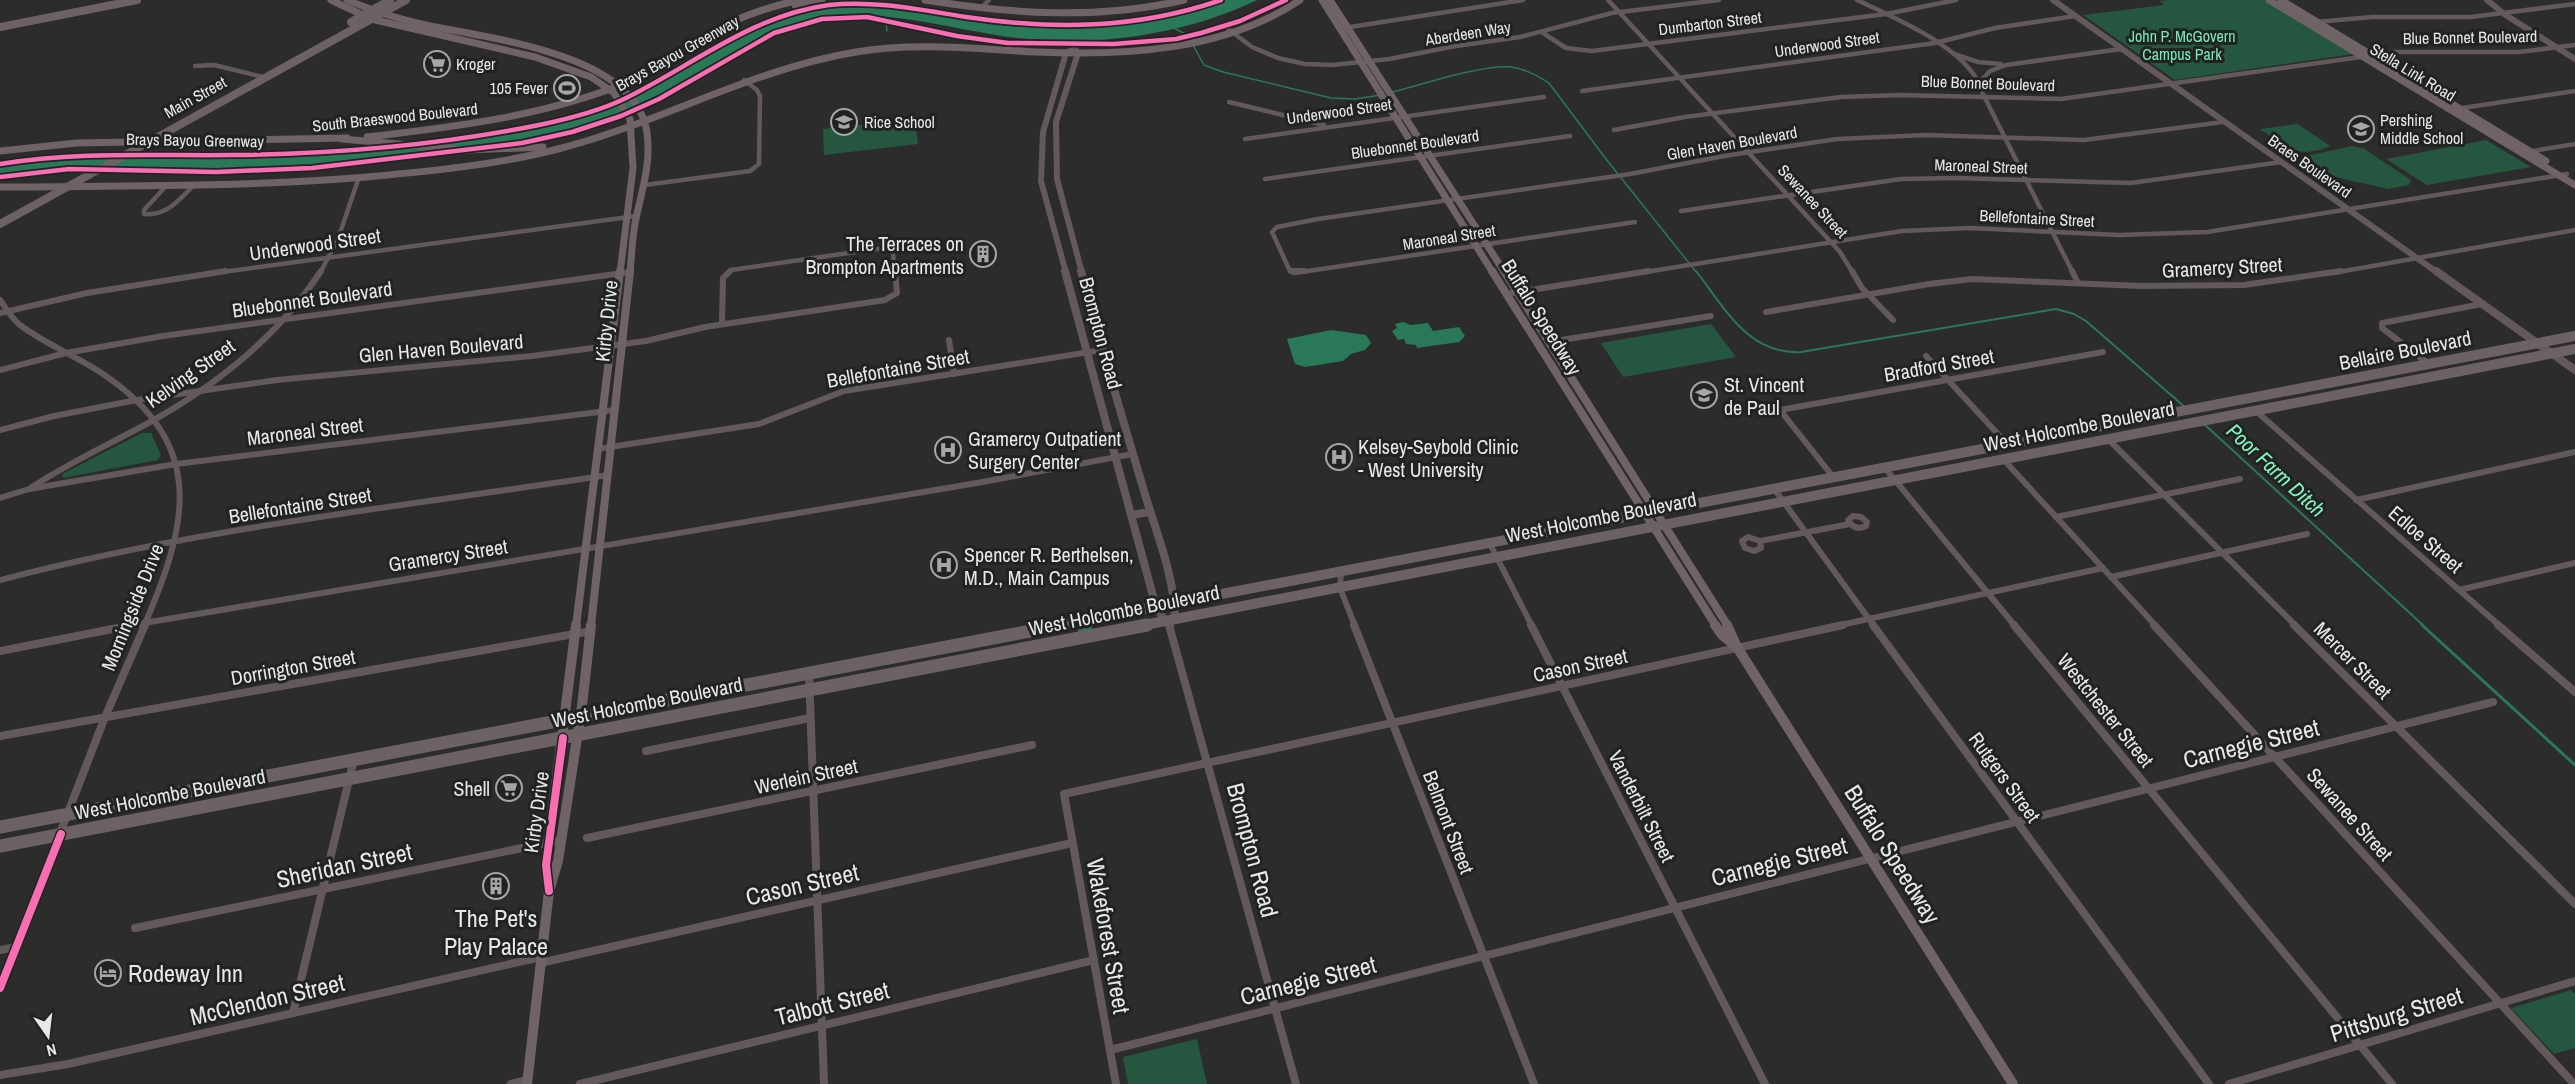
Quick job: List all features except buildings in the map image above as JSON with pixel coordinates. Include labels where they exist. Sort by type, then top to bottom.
[{"type":"main road","points":[[96,6],[116,0]]},
{"type":"main road","points":[[0,25],[137,0]]},
{"type":"main road","name":"Kirby Drive","points":[[331,0],[371,19],[558,63],[591,77],[609,90],[617,97],[631,122],[633,168],[546,865],[549,891]]},
{"type":"main road","points":[[347,0],[382,14],[577,60],[625,88],[644,117]]},
{"type":"main road","name":"Main Street","points":[[0,220],[70,182],[129,146],[147,141],[390,0]]},
{"type":"main road","name":"Main Street","points":[[0,220],[12,210],[56,186],[82,178],[138,144],[261,76],[406,0]]},
{"type":"main road","name":"South Braeswood Boulevard","points":[[147,141],[342,139],[518,117],[609,90],[625,88],[661,70],[733,27],[783,4],[799,0]]},
{"type":"main road","name":"South Braeswood Boulevard","points":[[783,4],[822,0]]},
{"type":"main road","points":[[925,0],[1037,14],[1139,10],[1184,0]]},
{"type":"main road","points":[[952,0],[982,7],[1035,10],[1085,10],[1137,6],[1169,0]]},
{"type":"main road","points":[[1230,31],[1271,12],[1290,0]]},
{"type":"main road","points":[[70,182],[194,185],[359,177],[516,159],[559,149],[814,58],[878,49],[958,46],[1135,51],[1230,31],[1272,17],[1300,0]]},
{"type":"main road","name":"Buffalo Speedway","points":[[1322,0],[1397,117],[1488,244],[1666,525],[1732,632],[1737,647],[2013,1084]]},
{"type":"main road","name":"Buffalo Speedway","points":[[1330,0],[1406,116],[1426,156]]},
{"type":"main road","name":"Stella Link Road","points":[[2269,0],[2575,185]]},
{"type":"main road","name":"Stella Link Road","points":[[2281,0],[2575,178]]},
{"type":"main road","points":[[452,39],[463,33]]},
{"type":"main road","points":[[958,46],[1066,54],[1076,51]]},
{"type":"main road","points":[[2392,75],[2403,73]]},
{"type":"main road","points":[[2410,86],[2421,84]]},
{"type":"main road","points":[[2421,92],[2432,91]]},
{"type":"main road","name":"Kirby Drive","points":[[527,1082],[549,891],[558,861],[591,631],[636,216],[645,184],[649,144],[644,117]]},
{"type":"main road","points":[[342,139],[454,151],[502,151],[561,143],[631,122]]},
{"type":"main road","points":[[0,151],[62,143],[138,144]]},
{"type":"main road","points":[[633,168],[635,183],[645,184]]},
{"type":"main road","points":[[0,187],[56,186]]},
{"type":"main road","name":"Buffalo Speedway","points":[[1454,199],[1477,246],[1644,514],[1722,635],[1737,647]]},
{"type":"main road","name":"Bellaire Boulevard","points":[[2242,400],[2575,336]]},
{"type":"main road","name":"Bellaire Boulevard","points":[[2256,411],[2575,349]]},
{"type":"main road","points":[[2405,369],[2419,380]]},
{"type":"main road","points":[[2318,385],[2331,397]]},
{"type":"main road","points":[[2242,400],[2256,411]]},
{"type":"main road","name":"West Holcombe Boulevard","points":[[0,827],[2242,400]]},
{"type":"main road","name":"West Holcombe Boulevard","points":[[0,846],[809,690],[1171,623],[1497,557],[2256,411]]},
{"type":"main road","points":[[1582,415],[1598,418]]},
{"type":"main road","points":[[2090,429],[2109,440]]},
{"type":"main road","points":[[2004,460],[2008,445]]},
{"type":"main road","points":[[1834,478],[1845,490]]},
{"type":"street","points":[[982,7],[988,0]]},
{"type":"street","points":[[1341,29],[1523,0]]},
{"type":"street","name":"Sewanee Street","points":[[1608,0],[1831,242],[1846,259],[1868,294],[1893,320]]},
{"type":"street","name":"Aberdeen Way","points":[[1230,31],[1256,50],[1290,61],[1326,66],[1364,64],[1458,45],[1543,33],[1587,18],[1619,12],[1719,0]]},
{"type":"street","points":[[1857,0],[1886,14],[1949,51],[1977,62],[2006,65]]},
{"type":"street","name":"Dumbarton Street","points":[[1543,33],[1561,46],[1576,51],[1592,51],[1886,14],[1956,0]]},
{"type":"street","name":"Braes Boulevard","points":[[2053,0],[2575,370]]},
{"type":"street","points":[[2487,0],[2504,14],[2575,59]]},
{"type":"street","points":[[2307,23],[2358,18],[2471,17],[2575,4]]},
{"type":"street","name":"Underwood Street","points":[[1582,91],[1935,43],[1995,28],[2075,16]]},
{"type":"street","name":"Blue Bonnet Boulevard","points":[[1614,130],[1712,113],[1841,97],[1900,95],[2061,99],[2361,56],[2424,51],[2510,52],[2575,45]]},
{"type":"street","points":[[1980,82],[1990,71],[2006,65],[2121,49]]},
{"type":"street","name":"Brompton Road","points":[[1076,51],[1056,122],[1057,178],[1102,350],[1175,603],[1171,623],[1296,1084]]},
{"type":"street","points":[[1949,51],[1980,82],[1984,98],[2078,283]]},
{"type":"street","name":"Brompton Road","points":[[1066,54],[1043,132],[1041,181],[1156,607],[1171,623]]},
{"type":"street","points":[[195,66],[214,65],[261,76]]},
{"type":"street","points":[[645,184],[750,171],[757,167],[759,164],[760,96],[745,81]]},
{"type":"street","points":[[1055,90],[1066,90]]},
{"type":"street","points":[[2451,110],[2575,91]]},
{"type":"street","name":"Underwood Street","points":[[1245,138],[1544,97]]},
{"type":"street","points":[[1229,102],[1329,126]]},
{"type":"street","name":"Glen Haven Boulevard","points":[[1280,251],[1272,232],[1277,227],[1630,174],[1748,152],[1880,135],[2084,140],[2223,122]]},
{"type":"street","points":[[1043,132],[1057,132]]},
{"type":"street","name":"Bluebonnet Boulevard","points":[[1265,179],[1570,136]]},
{"type":"street","points":[[2522,153],[2575,144]]},
{"type":"street","name":"Maroneal Street","points":[[1681,211],[1921,178],[2095,184],[2139,182],[2281,162]]},
{"type":"street","name":"Bellefontaine Street","points":[[1506,294],[1902,231],[1947,228],[2119,235],[2181,234],[2242,227],[2567,174]]},
{"type":"street","name":"Kelving Street","points":[[29,489],[52,473],[154,420],[200,390],[247,353],[283,320],[308,290],[330,256],[359,177]]},
{"type":"street","points":[[167,185],[144,210],[144,214],[159,214],[168,210],[194,185]]},
{"type":"street","name":"Underwood Street","points":[[0,313],[87,293],[162,280],[636,216]]},
{"type":"street","name":"Maroneal Street","points":[[1280,251],[1290,271],[1294,273],[1635,222]]},
{"type":"street","name":"Gramercy Street","points":[[1766,312],[1929,284],[1972,279],[2141,286],[2244,285],[2298,279],[2575,230]]},
{"type":"street","name":"Glen Haven Boulevard","points":[[0,430],[137,399],[354,372],[532,356],[610,346],[722,324],[885,300],[897,292],[893,252],[881,249],[735,269],[725,275],[722,324]]},
{"type":"street","points":[[1064,264],[1079,261]]},
{"type":"street","name":"Bluebonnet Boulevard","points":[[0,370],[66,353],[163,336],[630,272]]},
{"type":"street","name":"Morningside Drive","points":[[0,300],[19,324],[103,374],[137,399],[167,440],[180,482],[176,540],[162,584],[105,717],[0,988]]},
{"type":"street","points":[[2429,364],[2382,328],[2382,323],[2482,304]]},
{"type":"street","points":[[1549,342],[1711,316]]},
{"type":"street","points":[[949,340],[954,374]]},
{"type":"street","name":"Bellefontaine Street","points":[[597,449],[759,424],[844,391],[1102,350]]},
{"type":"street","name":"Bradford Street","points":[[1834,478],[1780,410],[2103,352]]},
{"type":"street","points":[[1926,356],[2008,445]]},
{"type":"street","name":"Maroneal Street","points":[[0,498],[29,489],[176,464],[303,446],[456,431],[615,410]]},
{"type":"street","name":"Edloe Street","points":[[2256,411],[2575,692]]},
{"type":"street","name":"Mercer Street","points":[[2109,440],[2575,904]]},
{"type":"street","points":[[2356,500],[2575,452]]},
{"type":"street","name":"Gramercy Street","points":[[0,651],[146,622],[902,496],[1133,454]]},
{"type":"street","name":"Sewanee Street","points":[[2004,460],[2574,1084]]},
{"type":"street","name":"Westchester Street","points":[[1885,468],[2392,1084]]},
{"type":"street","name":"Bellefontaine Street","points":[[0,580],[76,560],[176,540],[608,475]]},
{"type":"street","points":[[2056,517],[2241,479]]},
{"type":"street","name":"Rutgers Street","points":[[1775,490],[2209,1084]]},
{"type":"street","points":[[1131,515],[1150,512]]},
{"type":"street","points":[[1760,541],[1850,524]]},
{"type":"street","points":[[2111,577],[2307,534]]},
{"type":"street","name":"Vanderbilt Street","points":[[1490,544],[1764,1084]]},
{"type":"street","points":[[2459,590],[2575,563]]},
{"type":"street","name":"Cason Street","points":[[1064,794],[2103,568]]},
{"type":"street","name":"Belmont Street","points":[[1341,572],[1340,588],[1534,1084]]},
{"type":"street","name":"Dorrington Street","points":[[0,736],[591,631]]},
{"type":"street","points":[[809,673],[824,1084]]},
{"type":"street","name":"Carnegie Street","points":[[1110,1050],[2493,702]]},
{"type":"street","points":[[646,751],[810,718]]},
{"type":"street","name":"Werlein Street","points":[[587,837],[1032,745]]},
{"type":"street","points":[[293,1013],[354,759]]},
{"type":"street","name":"Wakeforest Street","points":[[1064,794],[1116,1084]]},
{"type":"street","name":"Sheridan Street","points":[[135,928],[561,840]]},
{"type":"street","name":"Cason Street","points":[[541,960],[1072,843]]},
{"type":"street","points":[[0,950],[17,947]]},
{"type":"street","name":"McClendon Street","points":[[0,1076],[68,1064],[541,960]]},
{"type":"street","name":"Talbott Street","points":[[580,1084],[1094,960]]},
{"type":"street","name":"Pittsburg Street","points":[[2229,1084],[2575,981]]},
{"type":"street","points":[[512,1084],[527,1082]]},
{"type":"green space","name":"John P. McGovern Campus Park","points":[[2264,0],[2353,54],[2175,80],[2083,15],[2164,5],[2160,1]]},
{"type":"green space","points":[[915,119],[918,144],[824,155],[823,129]]},
{"type":"green space","points":[[2297,124],[2330,146],[2300,152],[2285,146],[2260,129]]},
{"type":"green space","points":[[2486,140],[2531,167],[2427,185],[2386,159]]},
{"type":"green space","points":[[2352,146],[2363,148],[2411,180],[2409,185],[2388,189],[2327,175],[2302,157]]},
{"type":"green space","points":[[1711,324],[1736,357],[1623,377],[1601,343]]},
{"type":"green space","points":[[142,433],[151,433],[161,455],[158,460],[63,478],[62,474]]},
{"type":"green space","points":[[2571,990],[2575,994],[2575,1048],[2554,1054],[2511,1008]]},
{"type":"green space","points":[[1197,1039],[1207,1084],[1128,1084],[1123,1057]]},
{"type":"shaded area","points":[[1224,0],[1257,0],[1195,23],[1129,37],[1096,40],[1029,39],[875,16],[835,16],[809,21],[785,28],[761,39],[671,91],[622,115],[566,132],[496,146],[379,161],[283,169],[204,171],[87,169],[0,176],[0,164],[66,154],[215,156],[312,153],[391,147],[558,122],[627,99],[754,28],[779,18],[831,6],[902,8],[1019,26],[1071,29],[1149,21]]},
{"type":"shaded area","points":[[1403,322],[1411,325],[1428,323],[1433,331],[1459,327],[1465,336],[1459,342],[1417,348],[1416,345],[1406,344],[1404,339],[1398,340],[1392,331],[1397,328],[1395,324]]},
{"type":"shaded area","points":[[1331,330],[1366,335],[1371,343],[1365,350],[1351,354],[1343,361],[1305,367],[1295,364],[1287,339]]},
{"type":"waterway","points":[[885,16],[887,31]]},
{"type":"waterway","points":[[1174,28],[1187,35],[1190,40]]},
{"type":"waterway","points":[[1193,45],[1204,65],[1223,72],[1331,98],[1355,99],[1381,95]]},
{"type":"waterway","points":[[1392,92],[1469,72],[1499,67],[1521,69],[1540,77],[1549,83],[1697,273]]},
{"type":"waterway","name":"Poor Farm Ditch","points":[[1696,271],[1728,314],[1740,326],[1766,346],[1782,351],[1801,352],[2056,309],[2074,314],[2086,321],[2186,408]]},
{"type":"waterway","name":"Poor Farm Ditch","points":[[2204,424],[2424,626]]},
{"type":"waterway","name":"Poor Farm Ditch","points":[[2422,625],[2575,765]]},
{"type":"cycle path","name":"Brays Bayou Greenway","points":[[0,164],[87,154],[306,153],[417,144],[527,127],[569,118],[610,105],[752,28],[802,10],[829,5],[881,5],[999,21],[1096,26],[1159,18],[1190,11],[1221,0]]},
{"type":"cycle path","points":[[0,177],[69,169],[216,172],[312,168],[522,143],[572,132],[621,116],[659,99],[774,33],[822,19],[867,17],[957,36],[1008,43],[1114,44],[1176,39],[1201,33],[1240,21],[1286,0]]},
{"type":"cycle path","points":[[549,891],[546,865],[563,738]]},
{"type":"cycle path","points":[[0,988],[61,834]]},
{"type":"place","name":"Kroger","points":[[437,64]]},
{"type":"place","name":"105 Fever","points":[[567,88]]},
{"type":"place","name":"Rice School","points":[[844,122]]},
{"type":"place","name":"Pershing Middle School","points":[[2361,129]]},
{"type":"place","name":"The Terraces on Brompton Apartments","points":[[983,254]]},
{"type":"place","name":"St. Vincent de Paul","points":[[1704,395]]},
{"type":"place","name":"Gramercy Outpatient Surgery Center","points":[[948,450]]},
{"type":"place","name":"Kelsey-Seybold Clinic - West University","points":[[1339,457]]},
{"type":"place","name":"Spencer R. Berthelsen, M.D., Main Campus","points":[[944,565]]},
{"type":"place","name":"Shell","points":[[509,788]]},
{"type":"place","name":"The Pet's Play Palace","points":[[496,886]]},
{"type":"place","name":"Rodeway Inn","points":[[108,973]]}]
